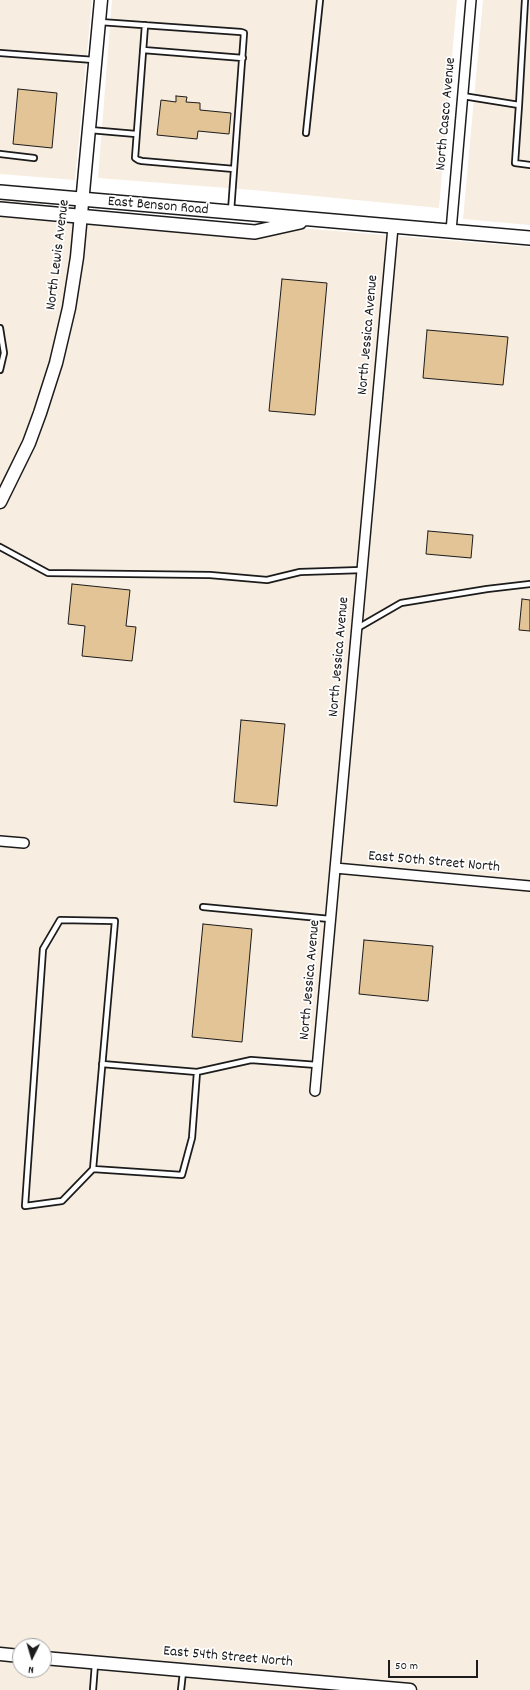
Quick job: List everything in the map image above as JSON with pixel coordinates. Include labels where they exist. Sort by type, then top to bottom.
[{"type":"main road","name":"East Benson Road","points":[[0,192],[530,238]]},
{"type":"main road","name":"East Benson Road","points":[[0,209],[256,232],[311,219]]},
{"type":"street","name":"North Lewis Avenue","points":[[0,502],[29,443],[56,363],[70,308],[83,199],[101,0]]},
{"type":"street","name":"North Casco Avenue","points":[[451,231],[471,0]]},
{"type":"street","name":"North Jessica Avenue","points":[[315,1091],[393,226]]},
{"type":"street","points":[[0,841],[24,843]]},
{"type":"street","name":"East 50th Street North","points":[[335,868],[530,886]]},
{"type":"street","points":[[0,1654],[12,1655]]},
{"type":"street","name":"East 54th Street North","points":[[52,1659],[183,1670],[322,1686],[410,1690]]},
{"type":"lane","points":[[306,133],[320,0]]},
{"type":"lane","points":[[525,0],[515,163],[530,165]]},
{"type":"lane","points":[[99,22],[241,32],[244,36],[230,212]]},
{"type":"lane","points":[[145,25],[136,134],[135,154],[138,160],[234,169]]},
{"type":"lane","points":[[143,50],[242,58]]},
{"type":"lane","points":[[0,53],[96,60]]},
{"type":"lane","points":[[463,96],[519,105]]},
{"type":"lane","points":[[89,130],[136,134]]},
{"type":"lane","points":[[0,154],[34,158]]},
{"type":"lane","points":[[0,328],[4,352],[0,370]]},
{"type":"lane","points":[[0,547],[48,573],[210,575],[267,580],[300,572],[362,570]]},
{"type":"lane","points":[[356,629],[401,603],[487,589],[530,584]]},
{"type":"lane","points":[[203,907],[330,918]]},
{"type":"lane","points":[[60,920],[115,921],[94,1169],[62,1201],[25,1206],[43,949],[60,920]]},
{"type":"lane","points":[[102,1064],[197,1072],[251,1060],[317,1064]]},
{"type":"lane","points":[[94,1169],[182,1175],[192,1138],[197,1072]]},
{"type":"lane","points":[[93,1690],[95,1662]]},
{"type":"lane","points":[[181,1690],[183,1670]]},
{"type":"shaded area","points":[[0,0],[92,0],[75,180],[0,174]]},
{"type":"shaded area","points":[[112,0],[457,0],[439,208],[253,190],[98,178]]},
{"type":"shaded area","points":[[483,0],[530,0],[530,225],[463,219]]},
{"type":"shaded area","points":[[0,200],[132,214],[530,247],[530,1690],[0,1690]]},
{"type":"building","points":[[18,89],[57,93],[52,148],[13,144]]},
{"type":"building","points":[[176,96],[187,97],[186,102],[200,103],[200,110],[231,113],[229,134],[198,131],[197,139],[157,135],[161,100],[176,102]]},
{"type":"building","points":[[282,279],[327,283],[315,415],[269,411]]},
{"type":"building","points":[[427,330],[508,337],[503,385],[423,378]]},
{"type":"building","points":[[428,531],[473,535],[471,558],[426,554]]},
{"type":"building","points":[[72,584],[130,590],[126,626],[136,627],[132,661],[82,656],[85,626],[68,624]]},
{"type":"building","points":[[522,599],[530,600],[530,631],[519,630]]},
{"type":"building","points":[[241,720],[285,724],[277,806],[234,802]]},
{"type":"building","points":[[203,924],[252,929],[242,1042],[192,1037]]},
{"type":"building","points":[[364,940],[433,946],[428,1001],[359,994]]}]
